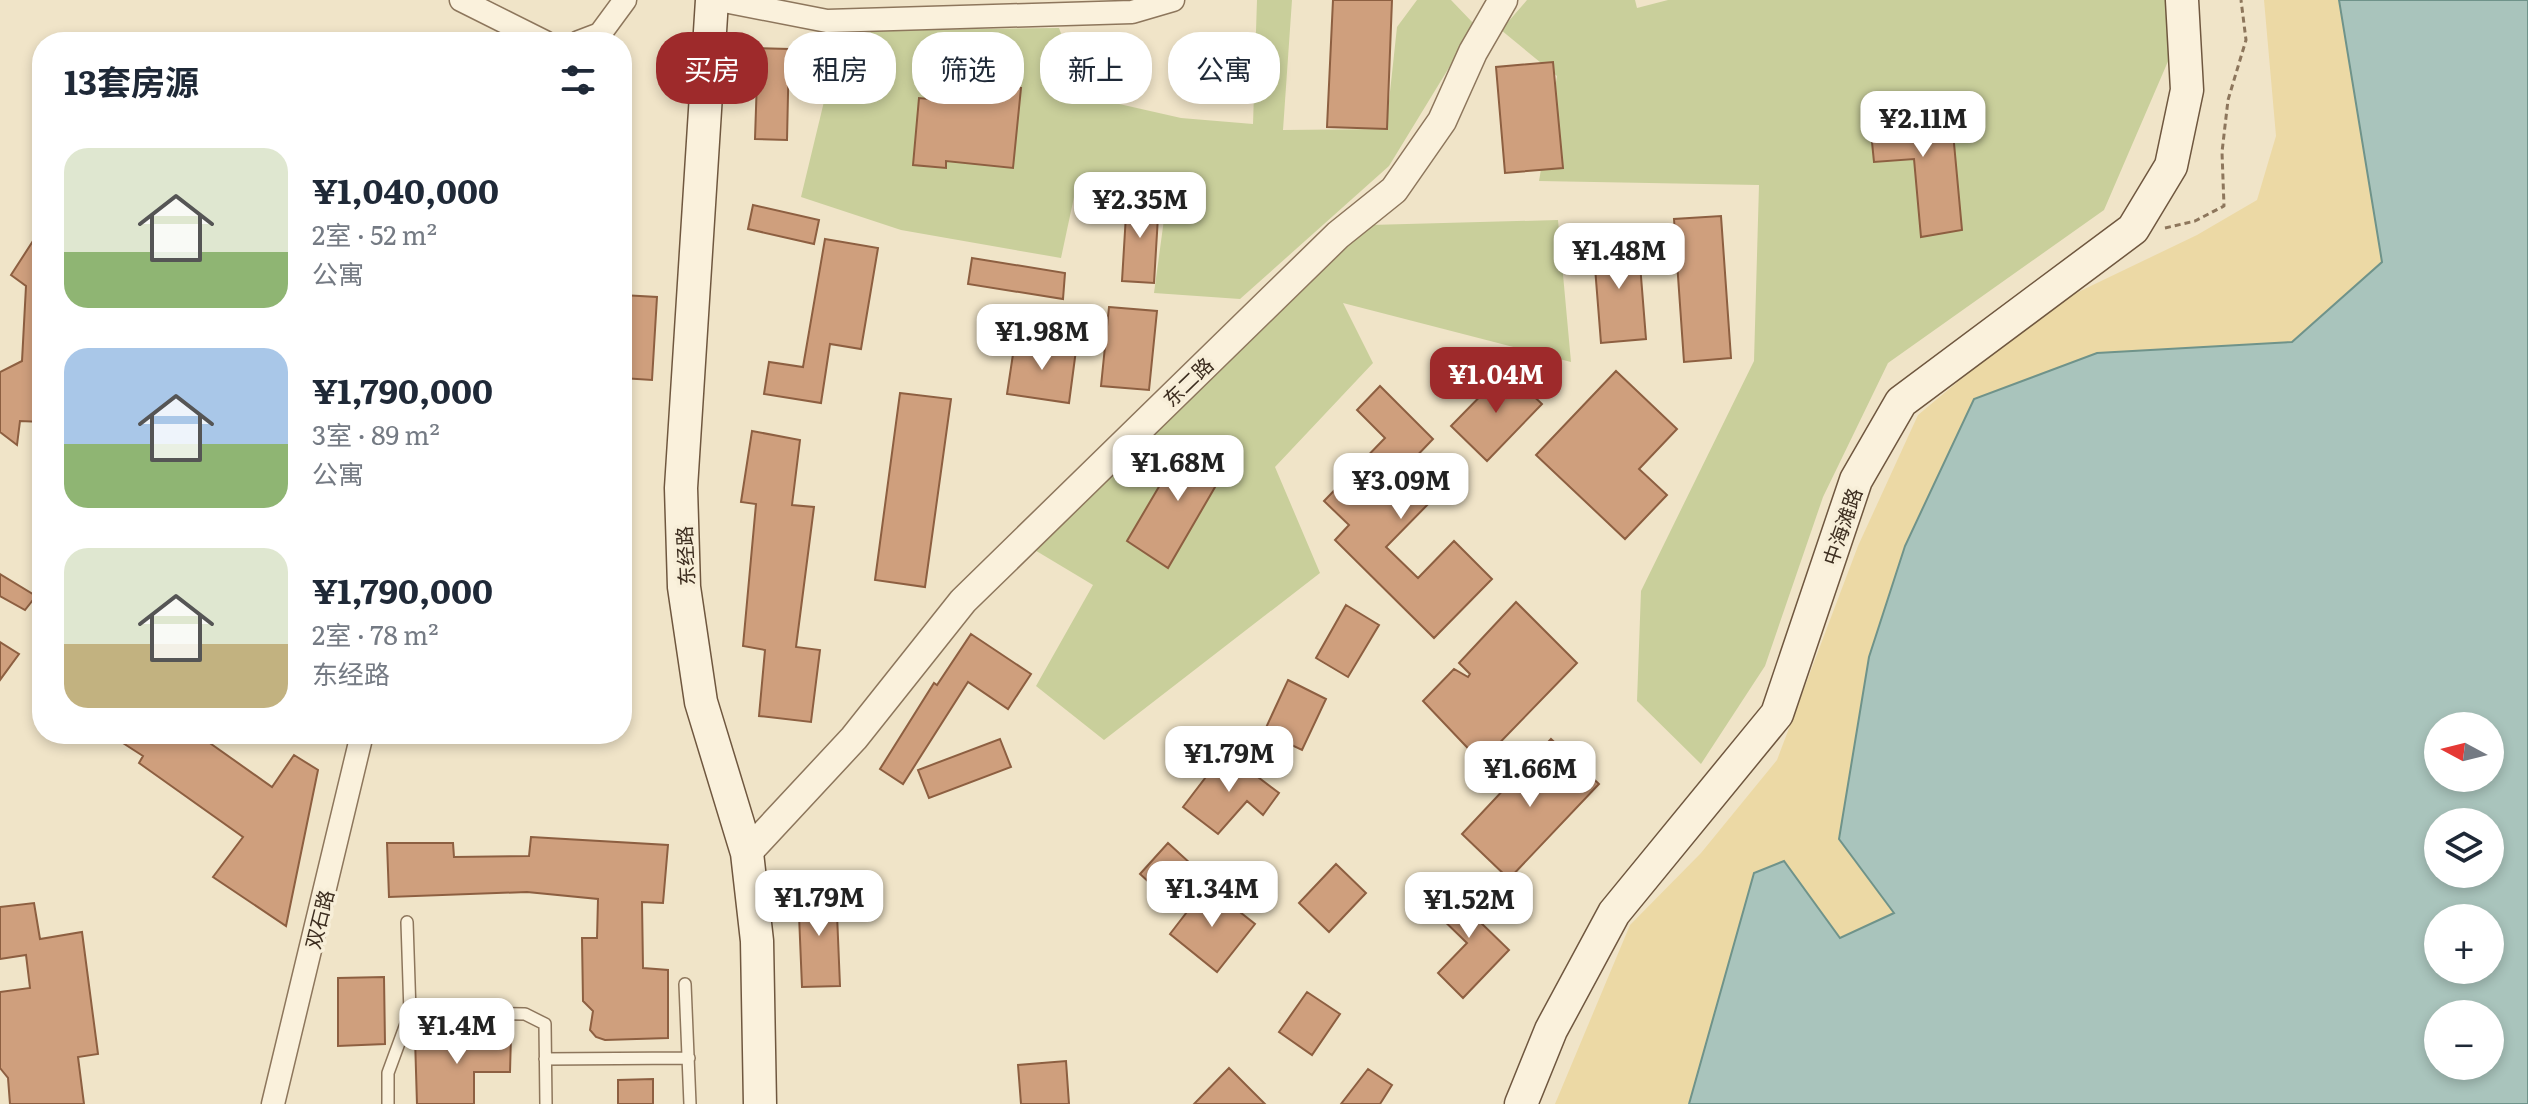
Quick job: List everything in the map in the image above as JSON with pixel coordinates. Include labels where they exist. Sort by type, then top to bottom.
[{"type":"main road","name":"东经路","points":[[712,0],[681,488],[684,587],[701,702],[747,853],[757,941],[760,1104]]},
{"type":"main road","name":"中海滩路","points":[[1521,1104],[1551,1030],[1614,913],[1777,714],[1856,480],[1901,402],[2133,229],[2171,166],[2187,90],[2182,0]]},
{"type":"street","points":[[461,0],[525,32]]},
{"type":"street","points":[[601,32],[625,0]]},
{"type":"street","points":[[719,0],[827,21],[1132,12],[1173,0]]},
{"type":"street","name":"东二路","points":[[747,853],[854,738],[963,601],[1338,235],[1394,190],[1442,121],[1473,52],[1503,0]]},
{"type":"street","name":"双石路","points":[[273,1104],[360,744]]},
{"type":"lane","points":[[388,1104],[388,1073],[410,1013],[407,922]]},
{"type":"lane","points":[[685,984],[690,1104]]},
{"type":"lane","points":[[410,1013],[525,1014],[545,1024],[546,1104]]},
{"type":"lane","points":[[545,1059],[689,1058]]},
{"type":"path","points":[[2136,223],[2161,228],[2195,221],[2224,206],[2222,152],[2228,100],[2246,40],[2241,0]]},
{"type":"green space","points":[[1257,0],[1292,0],[1283,130],[1386,129],[1397,27],[1417,0],[1451,0],[1475,25],[1389,166],[1240,299],[1154,293],[1165,212],[1153,186],[1077,183],[1061,258],[901,230],[801,197],[823,104],[896,104],[896,32],[841,31],[1059,28],[1060,32],[1040,32],[1040,104],[1119,104],[1181,118],[1253,124],[1254,104],[1280,104],[1280,32],[1256,32]]},
{"type":"green space","points":[[1527,0],[1635,0],[1637,8],[1668,0],[2165,0],[2169,59],[2104,210],[1888,363],[1823,497],[1765,666],[1701,764],[1637,701],[1641,591],[1754,361],[1759,185],[1539,181],[1557,76],[1501,30]]},
{"type":"green space","points":[[1558,220],[1571,362],[1343,303],[1373,363],[1275,467],[1320,573],[1104,740],[1036,686],[1093,585],[1028,546],[1057,515],[1370,225]]},
{"type":"sand","points":[[2264,0],[2339,0],[2382,262],[2292,342],[2097,353],[1869,657],[1839,838],[1895,913],[1840,938],[1784,861],[1754,872],[1689,1104],[1555,1104],[1630,925],[1701,853],[1777,760],[1858,546],[1918,415],[2047,307],[2197,235],[2257,200],[2276,136]]},
{"type":"water","points":[[2339,0],[2528,0],[2528,1104],[1689,1104],[1754,873],[1784,861],[1840,938],[1894,913],[1839,839],[1869,657],[1905,546],[1974,399],[2097,353],[2292,342],[2382,262]]},
{"type":"building","points":[[1333,0],[1392,0],[1387,129],[1327,127]]},
{"type":"building","points":[[768,48],[784,49],[787,140],[755,139],[756,104],[768,104]]},
{"type":"building","points":[[1553,62],[1563,168],[1505,173],[1496,67]]},
{"type":"building","points":[[1950,100],[1962,230],[1921,237],[1914,159],[1874,162],[1869,112]]},
{"type":"building","points":[[918,104],[1019,104],[1013,168],[946,161],[946,168],[913,165]]},
{"type":"building","points":[[1127,198],[1159,200],[1154,283],[1122,281]]},
{"type":"building","points":[[753,205],[819,220],[814,244],[748,229]]},
{"type":"building","points":[[1721,216],[1731,358],[1684,362],[1674,219]]},
{"type":"building","points":[[825,239],[878,248],[861,349],[830,344],[821,403],[764,394],[769,362],[803,367]]},
{"type":"building","points":[[1638,239],[1646,339],[1601,343],[1593,242]]},
{"type":"building","points":[[32,242],[32,422],[20,421],[17,445],[0,432],[0,372],[22,361],[26,286],[11,275]]},
{"type":"building","points":[[972,258],[1065,273],[1063,299],[968,284]]},
{"type":"building","points":[[632,296],[657,297],[652,380],[632,379]]},
{"type":"building","points":[[1109,307],[1157,311],[1149,390],[1101,386]]},
{"type":"building","points":[[1015,341],[1076,350],[1069,403],[1007,394]]},
{"type":"building","points":[[1506,370],[1542,404],[1487,461],[1451,426]]},
{"type":"building","points":[[1616,371],[1677,429],[1639,469],[1667,495],[1625,539],[1536,455]]},
{"type":"building","points":[[1380,386],[1433,439],[1409,464],[1439,493],[1386,547],[1418,578],[1454,541],[1492,579],[1434,638],[1335,540],[1349,525],[1324,501],[1385,438],[1357,410]]},
{"type":"building","points":[[900,393],[951,399],[925,587],[875,580]]},
{"type":"building","points":[[752,431],[800,440],[792,505],[814,507],[796,647],[820,650],[811,722],[759,716],[765,650],[743,646],[756,504],[741,502]]},
{"type":"building","points":[[1187,439],[1229,463],[1168,568],[1127,541]]},
{"type":"building","points":[[0,574],[32,594],[32,601],[25,610],[0,596]]},
{"type":"building","points":[[1516,602],[1577,663],[1481,762],[1423,701],[1454,669],[1468,677],[1470,674],[1459,663]]},
{"type":"building","points":[[1346,605],[1379,625],[1348,677],[1316,658]]},
{"type":"building","points":[[971,634],[1031,674],[1008,709],[968,682],[903,784],[880,769],[934,683],[937,685]]},
{"type":"building","points":[[0,642],[19,654],[0,680]]},
{"type":"building","points":[[1288,680],[1326,699],[1302,750],[1264,732]]},
{"type":"building","points":[[1000,739],[1011,767],[929,798],[918,770]]},
{"type":"building","points":[[1551,739],[1599,784],[1509,879],[1462,834]]},
{"type":"building","points":[[124,744],[211,744],[272,787],[294,755],[318,770],[286,926],[213,877],[243,837],[139,763],[143,756]]},
{"type":"building","points":[[1225,752],[1279,793],[1263,815],[1247,801],[1218,834],[1183,807]]},
{"type":"building","points":[[531,837],[668,845],[663,903],[642,902],[643,968],[668,970],[668,1038],[605,1040],[596,1037],[590,1030],[593,1011],[583,1001],[582,938],[597,938],[598,899],[527,892],[389,897],[387,843],[453,843],[454,857],[529,856]]},
{"type":"building","points":[[1168,843],[1191,864],[1163,895],[1140,874]]},
{"type":"building","points":[[1336,864],[1366,893],[1329,932],[1299,903]]},
{"type":"building","points":[[1465,880],[1491,905],[1477,919],[1509,950],[1463,998],[1438,973],[1467,943],[1435,912]]},
{"type":"building","points":[[1207,886],[1255,924],[1217,972],[1170,934]]},
{"type":"building","points":[[836,890],[840,986],[802,987],[798,891]]},
{"type":"building","points":[[34,903],[40,939],[82,932],[98,1054],[78,1057],[84,1104],[10,1104],[8,1078],[0,1068],[0,992],[30,988],[26,955],[0,959],[0,907]]},
{"type":"building","points":[[384,977],[385,1044],[338,1046],[338,978]]},
{"type":"building","points":[[1307,992],[1340,1014],[1312,1055],[1279,1032]]},
{"type":"building","points":[[511,1035],[510,1072],[474,1072],[474,1104],[417,1104],[415,1038]]},
{"type":"building","points":[[1066,1061],[1069,1104],[1021,1104],[1018,1065]]},
{"type":"building","points":[[1229,1068],[1265,1104],[1194,1104]]},
{"type":"building","points":[[1368,1069],[1392,1085],[1380,1104],[1341,1104]]},
{"type":"building","points":[[653,1079],[653,1104],[618,1104],[618,1080]]}]
